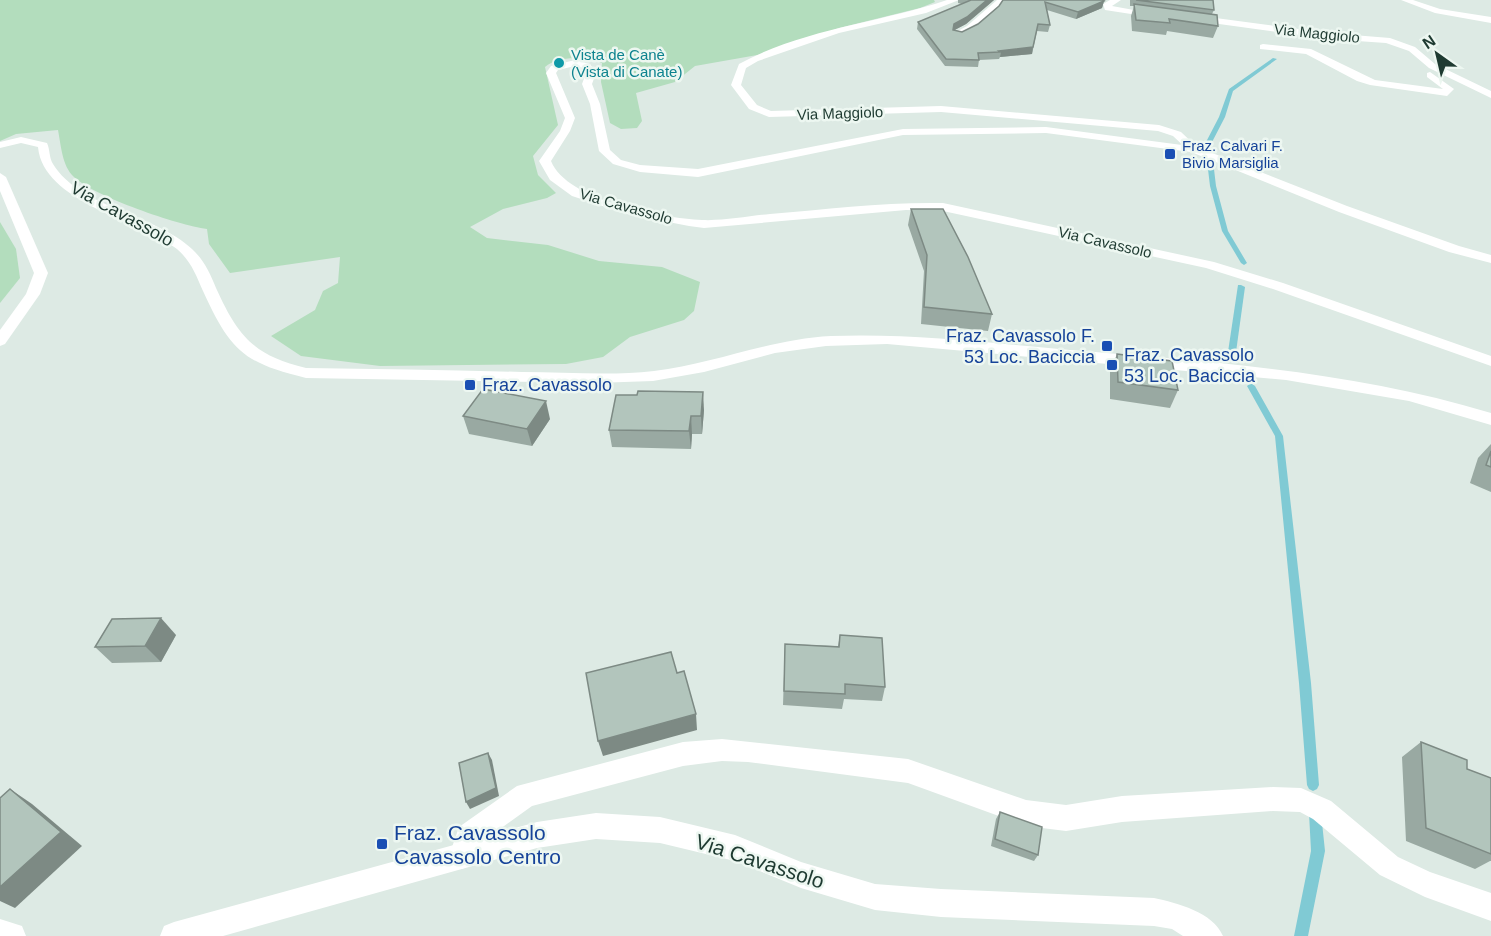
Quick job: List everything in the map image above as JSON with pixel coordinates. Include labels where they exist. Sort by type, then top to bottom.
[{"type":"main road","name":"Via Maggiolo","points":[[955,0],[923,12],[836,31],[755,60],[742,66],[736,85],[753,107],[769,114],[953,109],[1159,128],[1177,134],[1194,149]]},
{"type":"main road","points":[[957,35],[970,28],[1002,0]]},
{"type":"main road","name":"Via Maggiolo","points":[[1117,0],[1107,4],[1108,8],[1130,13],[1176,16],[1328,36],[1387,40],[1412,48],[1432,66],[1491,95]]},
{"type":"main road","points":[[1405,0],[1438,10],[1491,20]]},
{"type":"main road","points":[[1263,47],[1308,51],[1360,79],[1374,83],[1447,93],[1449,89],[1425,70],[1432,66]]},
{"type":"main road","name":"Via Cavassolo","points":[[1194,149],[1046,130],[903,132],[699,173],[659,171],[627,165],[609,157],[595,104],[587,84],[590,71],[587,66],[575,63],[558,66],[552,70],[570,118],[566,132],[545,160],[550,173],[563,186],[582,196],[692,223],[726,223],[924,206],[988,216],[1209,265],[1278,286],[1491,361]]},
{"type":"main road","name":"Via Cavassolo","points":[[0,146],[21,140],[43,145],[45,161],[67,185],[87,198],[148,225],[181,246],[201,265],[225,323],[243,348],[263,361],[306,372],[596,378],[652,376],[704,367],[774,348],[826,341],[887,339],[1267,372],[1345,381],[1440,401],[1491,419]]},
{"type":"main road","points":[[1194,149],[1343,209],[1491,259]]},
{"type":"main road","points":[[0,177],[41,273],[33,294],[0,341]]},
{"type":"main road","points":[[462,856],[468,836],[526,795],[683,754],[722,750],[908,771],[1016,810],[1066,818],[1122,809],[1273,799],[1300,800],[1322,810],[1389,866],[1425,884],[1491,907]]},
{"type":"main road","name":"Via Cavassolo","points":[[174,936],[537,835],[596,826],[660,830],[735,848],[801,875],[875,897],[940,903],[1154,912],[1176,916],[1209,936]]},
{"type":"main road","points":[[0,933],[12,936]]},
{"type":"green space","points":[[0,0],[934,0],[935,2],[920,8],[839,28],[763,54],[695,66],[675,82],[636,93],[642,121],[637,128],[621,129],[610,123],[601,82],[602,63],[572,58],[551,63],[545,67],[558,125],[533,156],[538,175],[556,193],[547,198],[503,209],[470,227],[487,238],[548,245],[599,261],[662,267],[700,282],[694,311],[684,320],[630,337],[603,357],[566,364],[380,366],[301,356],[271,336],[315,310],[323,291],[338,283],[340,257],[230,273],[209,244],[207,229],[138,209],[100,193],[74,177],[64,161],[58,130],[16,134],[0,141]]},
{"type":"green space","points":[[0,222],[16,249],[20,278],[0,303]]},
{"type":"building","points":[[971,0],[987,0],[967,17],[954,24],[953,30],[962,32],[978,24],[1003,0],[1104,1],[1078,12],[1045,2],[1050,25],[1038,24],[1033,47],[978,53],[979,60],[946,59],[918,22]]},
{"type":"building","points":[[1136,0],[1213,0],[1214,10]]},
{"type":"building","points":[[1134,4],[1217,15],[1218,26],[1169,19],[1170,23],[1136,20]]},
{"type":"building","points":[[911,209],[943,209],[968,257],[992,314],[924,307],[927,255]]},
{"type":"building","points":[[1117,354],[1172,361],[1178,390],[1118,382]]},
{"type":"building","points":[[483,389],[546,401],[527,429],[463,416]]},
{"type":"building","points":[[638,391],[703,392],[701,416],[691,416],[689,431],[609,430],[616,395],[637,395]]},
{"type":"building","points":[[1491,451],[1491,467],[1486,465]]},
{"type":"building","points":[[161,618],[145,646],[95,647],[112,619]]},
{"type":"building","points":[[840,635],[882,638],[885,687],[845,684],[845,694],[784,691],[785,644],[839,647]]},
{"type":"building","points":[[671,652],[677,673],[684,671],[696,714],[598,741],[586,673]]},
{"type":"building","points":[[1421,742],[1467,760],[1467,769],[1491,778],[1491,854],[1426,828]]},
{"type":"building","points":[[488,753],[496,788],[466,802],[459,763]]},
{"type":"building","points":[[10,789],[61,832],[0,887],[0,798]]},
{"type":"building","points":[[1000,812],[1042,827],[1038,855],[995,839]]},
{"type":"waterway","points":[[1244,263],[1225,231],[1213,186],[1208,144],[1222,117],[1231,90],[1275,59]]},
{"type":"waterway","points":[[1232,352],[1241,287]]},
{"type":"waterway","points":[[1251,386],[1279,436],[1305,683],[1313,785]]},
{"type":"waterway","points":[[1301,936],[1318,851],[1315,813]]},
{"type":"place","name":"Vista de Canè (Vista di Canate)","points":[[559,63]]},
{"type":"place","name":"Fraz. Calvari F. Bivio Marsiglia","points":[[1170,154]]},
{"type":"place","name":"Fraz. Cavassolo F. 53 Loc. Baciccia","points":[[1107,346]]},
{"type":"place","name":"Fraz. Cavassolo 53 Loc. Baciccia","points":[[1112,365]]},
{"type":"place","name":"Fraz. Cavassolo","points":[[470,385]]},
{"type":"place","name":"Fraz. Cavassolo Cavassolo Centro","points":[[382,844]]}]
